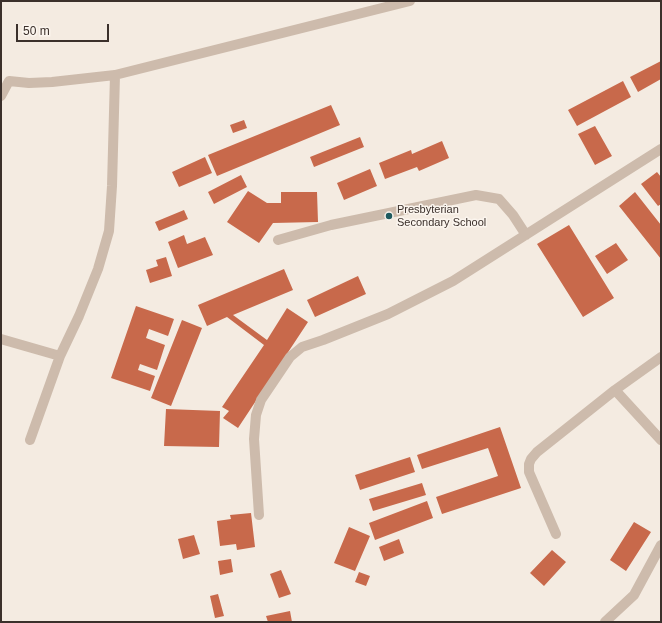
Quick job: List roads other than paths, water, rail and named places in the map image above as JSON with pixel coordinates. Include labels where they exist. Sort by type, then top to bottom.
[{"type":"street","points":[[1,96],[5,79],[29,83],[115,75],[410,1]]},
{"type":"street","points":[[30,440],[60,356],[98,269],[109,231],[112,186],[115,75]]},
{"type":"street","points":[[259,515],[254,439],[256,415],[261,400],[290,357],[302,347],[388,314],[453,281],[661,149]]},
{"type":"street","points":[[278,240],[331,225],[476,195],[499,199],[526,235]]},
{"type":"street","points":[[1,340],[60,356]]},
{"type":"street","points":[[556,534],[529,472],[529,464],[531,459],[537,452],[616,390],[661,357]]},
{"type":"street","points":[[616,390],[661,440]]},
{"type":"street","points":[[605,622],[634,596],[661,545]]},
{"type":"place","name":"Presbyterian Secondary School","points":[[389,216]]}]
